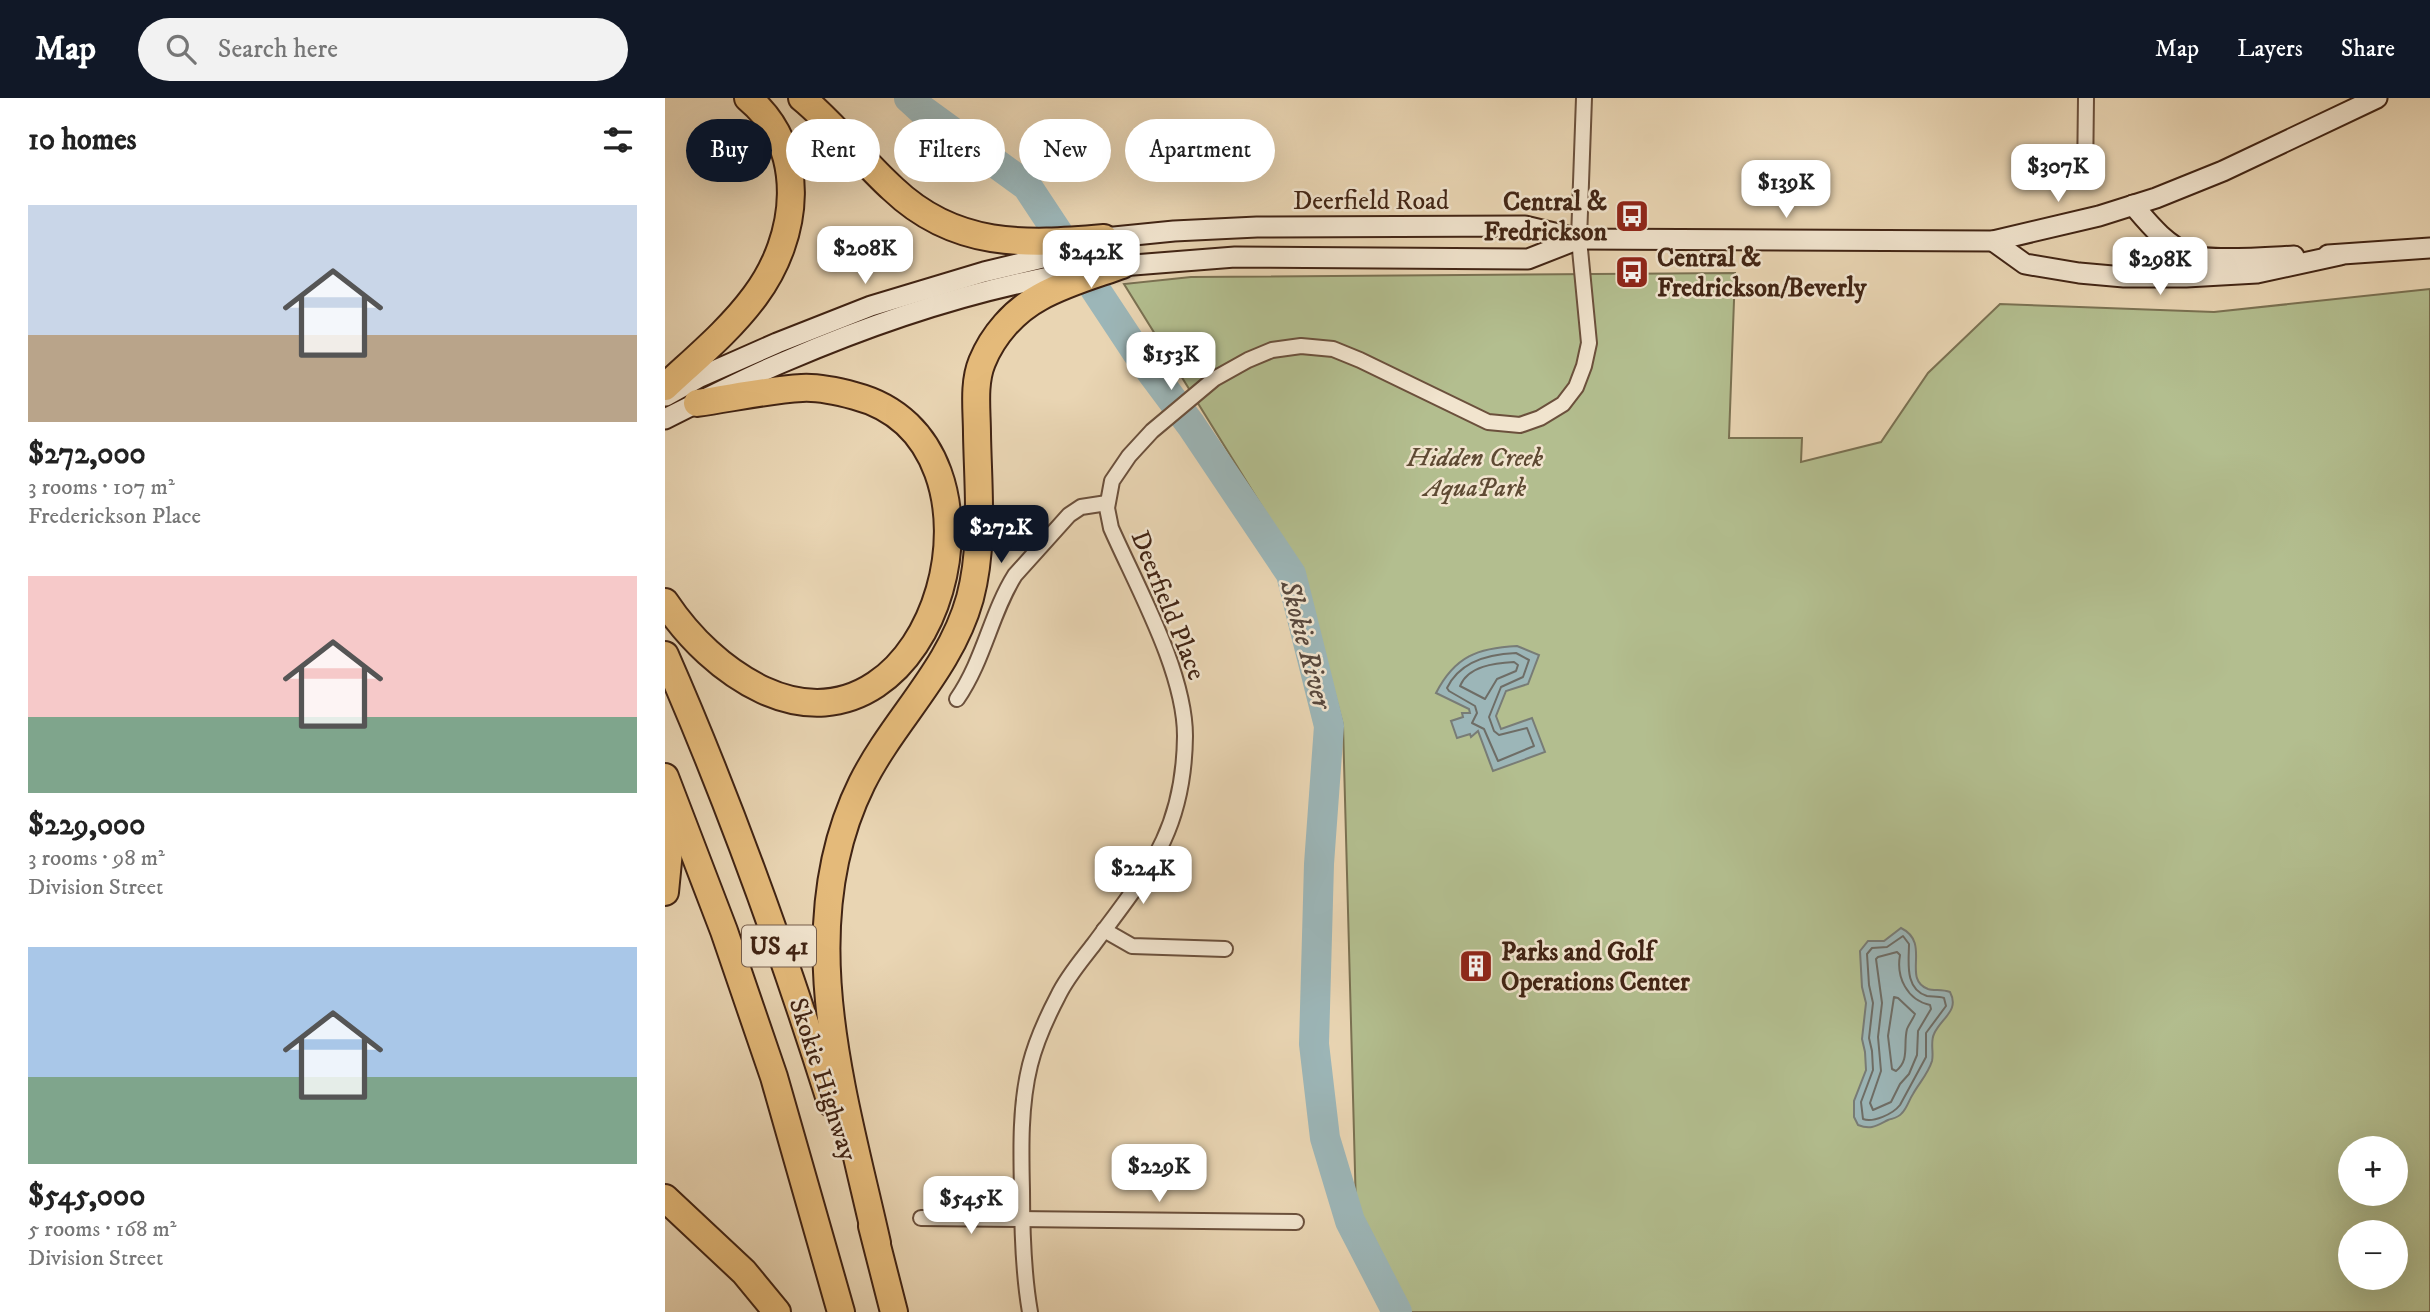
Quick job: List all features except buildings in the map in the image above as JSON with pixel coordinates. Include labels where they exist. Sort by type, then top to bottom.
[{"type":"highway","points":[[665,387],[724,332],[757,295],[780,251],[791,210],[792,174],[781,138],[770,120],[748,98]]},
{"type":"highway","points":[[802,98],[894,190],[926,215],[966,233],[1052,264],[1122,265]]},
{"type":"highway","points":[[877,1242],[841,1079],[830,1013],[827,927],[830,886],[837,847],[863,780],[942,662],[965,615],[975,576],[979,534],[977,398],[982,362],[999,332],[1011,318],[1038,298],[1052,264],[1104,238]]},
{"type":"highway","points":[[665,602],[711,656],[739,677],[781,698],[821,703],[859,695],[900,666],[927,624],[944,569],[947,529],[941,480],[923,443],[896,415],[856,396],[805,388],[697,403]]},
{"type":"highway","name":"Skokie Highway","points":[[665,655],[748,860],[800,1006],[877,1242],[894,1312]]},
{"type":"highway","name":"Skokie Highway","points":[[665,777],[724,931],[773,1077],[841,1312]]},
{"type":"highway","points":[[665,823],[669,851],[665,892]]},
{"type":"highway","points":[[665,1198],[744,1272],[777,1312]]},
{"type":"main road","points":[[1122,265],[1235,257],[1528,259],[1579,239],[1993,241],[2099,216],[2133,205],[2223,171],[2377,98]]},
{"type":"main road","points":[[2133,205],[2173,246],[2193,256],[2340,255],[2430,248]]},
{"type":"main road","name":"Deerfield Road","points":[[1104,238],[1257,227],[1525,226],[1579,239]]},
{"type":"main road","points":[[1993,241],[2025,264],[2123,277],[2257,273],[2340,255]]},
{"type":"main road","points":[[665,396],[713,372],[870,306],[984,272],[1052,264]]},
{"type":"main road","points":[[665,419],[785,361],[877,324],[979,294],[1052,264]]},
{"type":"street","points":[[957,698],[982,654],[1008,585],[1015,575],[1069,515],[1081,507],[1107,503],[1112,481],[1129,456],[1152,431],[1214,379],[1248,360],[1272,350],[1301,346],[1333,349],[1488,422],[1520,425],[1541,418],[1563,404],[1576,387],[1589,343],[1579,239],[1584,98]]},
{"type":"street","points":[[2085,181],[2086,98]]},
{"type":"street","name":"Deerfield Place","points":[[1030,1312],[1023,1264],[1022,1218],[1024,1103],[1030,1065],[1058,996],[1149,869],[1171,827],[1182,785],[1185,734],[1181,696],[1172,665],[1111,528],[1107,503]]},
{"type":"street","points":[[1104,930],[1132,946],[1225,949]]},
{"type":"street","points":[[921,1218],[1296,1222]]},
{"type":"green space","name":"Hidden Creek AquaPark","points":[[1735,273],[1729,438],[1802,438],[1801,462],[1881,442],[1928,373],[2000,304],[2214,312],[2430,289],[2430,1312],[1409,1312],[1356,1208],[1343,725],[1302,571],[1124,284],[1191,277]]},
{"type":"water","points":[[1517,646],[1539,655],[1528,684],[1506,691],[1496,716],[1501,729],[1532,718],[1545,752],[1493,771],[1478,731],[1471,737],[1470,734],[1457,738],[1451,721],[1463,717],[1462,713],[1470,713],[1469,709],[1436,693],[1451,670],[1469,656],[1491,649]]},
{"type":"water","points":[[1901,928],[1915,942],[1916,969],[1920,984],[1928,989],[1950,992],[1953,1004],[1933,1037],[1930,1066],[1904,1111],[1877,1126],[1858,1125],[1854,1117],[1854,1101],[1866,1070],[1862,1039],[1866,1003],[1862,987],[1860,951],[1868,941],[1884,941]]},
{"type":"waterway","name":"Skokie River","points":[[909,98],[1027,186],[1138,354],[1191,425],[1291,574],[1329,726],[1319,864],[1314,1044],[1325,1138],[1350,1221],[1397,1312]]},
{"type":"place","name":"Central & Fredrickson","points":[[1632,216]]},
{"type":"place","name":"Central & Fredrickson/Beverly","points":[[1632,272]]},
{"type":"place","name":"Parks and Golf Operations Center","points":[[1476,966]]}]
